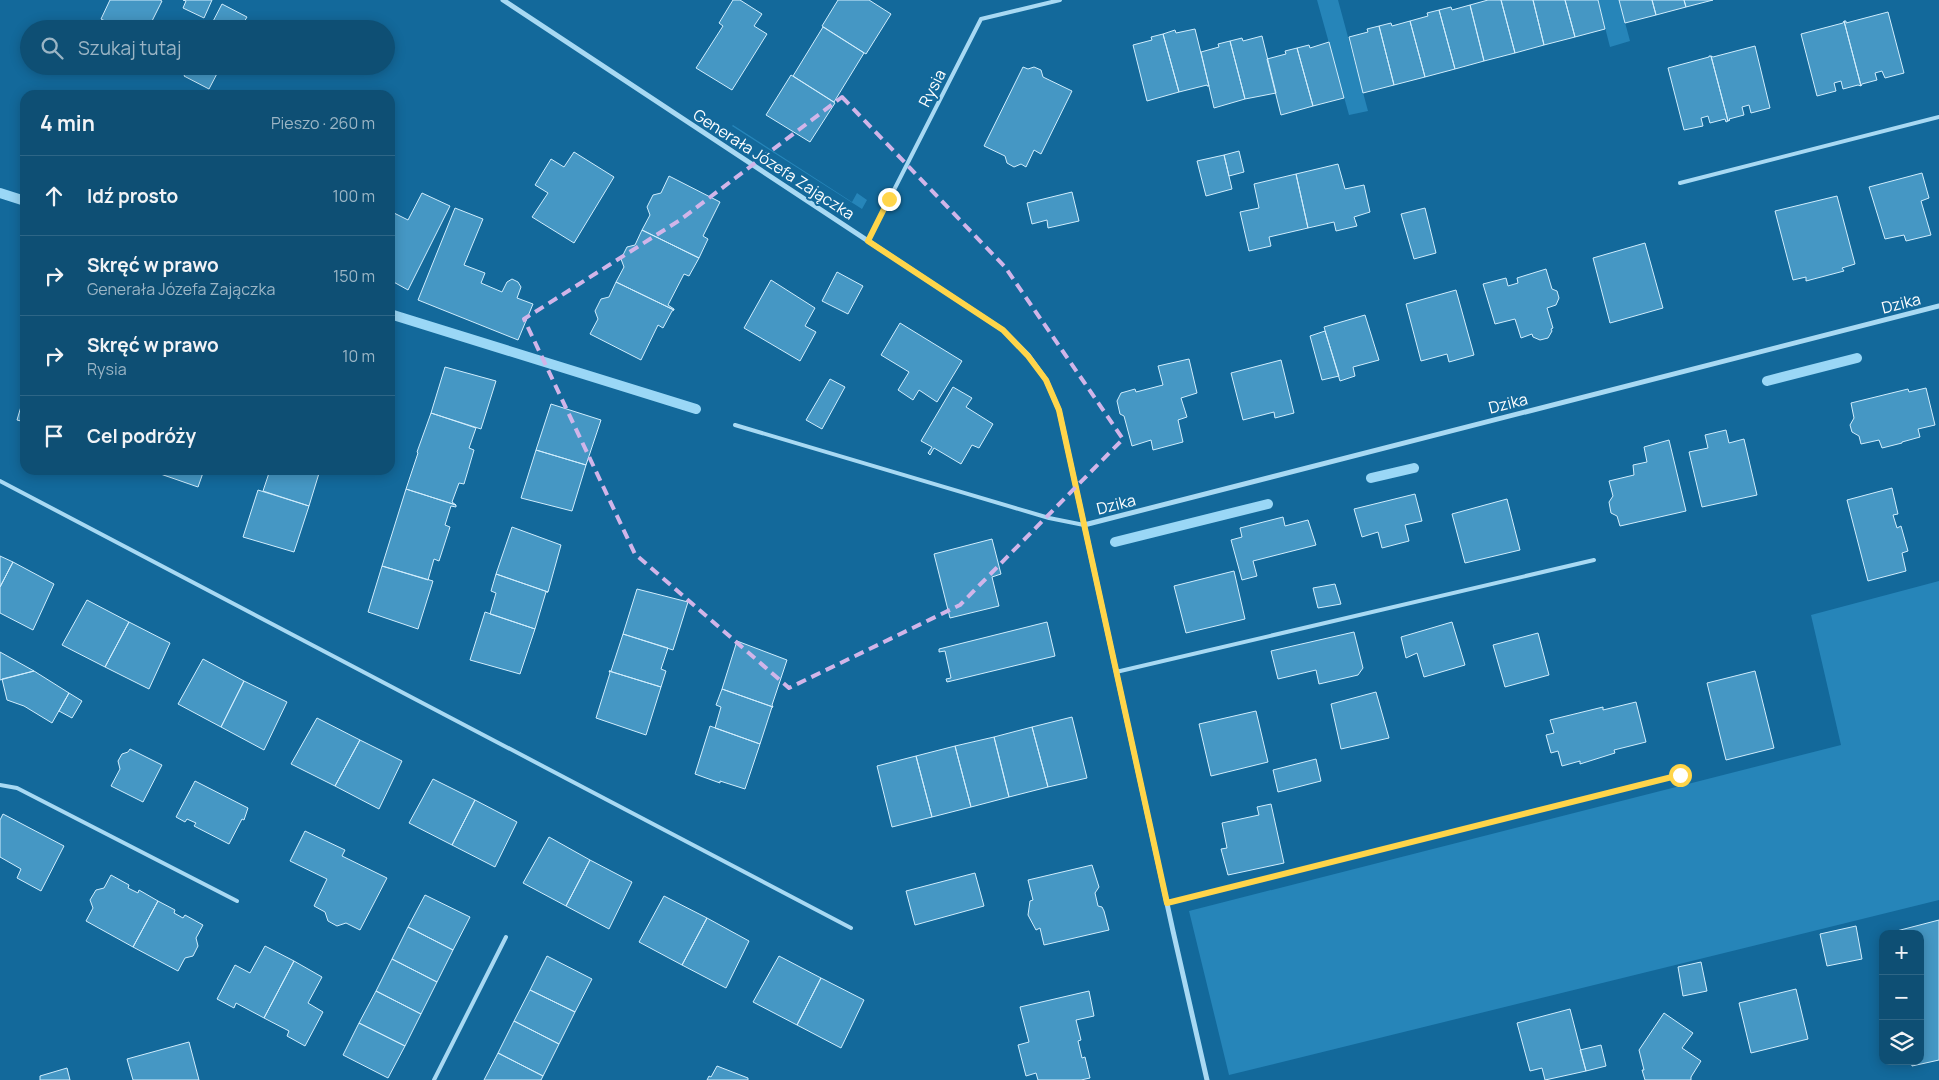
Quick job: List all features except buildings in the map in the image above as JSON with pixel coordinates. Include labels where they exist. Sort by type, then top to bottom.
[{"type":"street","name":"Generała Józefa Zajączka","points":[[502,0],[1003,330],[1028,356],[1046,380],[1059,410],[1207,1080]]},
{"type":"street","name":"Dzika","points":[[1084,525],[1939,306]]},
{"type":"lane","name":"Rysia","points":[[868,241],[981,19],[1060,0]]},
{"type":"lane","points":[[1680,183],[1939,116]]},
{"type":"lane","points":[[735,425],[1049,518],[1084,525]]},
{"type":"lane","points":[[0,481],[851,928]]},
{"type":"lane","points":[[1116,672],[1594,560]]},
{"type":"lane","points":[[1167,903],[1680,775]]},
{"type":"lane","points":[[0,785],[16,788],[237,901]]},
{"type":"lane","points":[[434,1080],[506,937]]},
{"type":"highlighted area","points":[[842,97],[1005,267],[1123,439],[960,605],[789,688],[635,554],[524,319],[680,220]]},
{"type":"shaded area","points":[[1317,0],[1338,0],[1368,111],[1349,115]]},
{"type":"shaded area","points":[[1598,0],[1619,0],[1630,41],[1610,47]]},
{"type":"shaded area","points":[[732,126],[852,202],[857,193],[867,200],[862,209]]},
{"type":"shaded area","points":[[1939,581],[1939,900],[1229,1075],[1189,911],[1841,745],[1811,615]]},
{"type":"waterway","points":[[0,193],[20,199]]},
{"type":"waterway","points":[[395,316],[696,409]]},
{"type":"waterway","points":[[1767,381],[1857,358]]},
{"type":"waterway","points":[[1371,478],[1414,468]]},
{"type":"waterway","points":[[1115,542],[1268,504]]},
{"type":"route","points":[[889,199],[868,241],[1003,330],[1028,356],[1046,380],[1059,410],[1167,903],[1680,775]]}]
